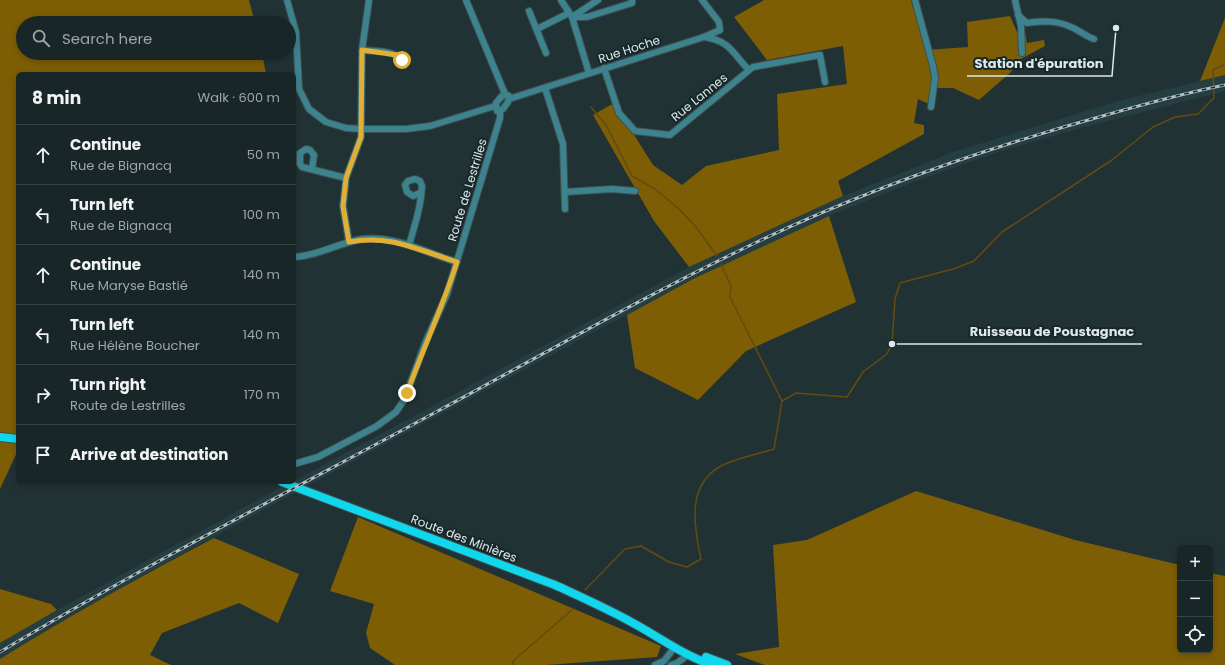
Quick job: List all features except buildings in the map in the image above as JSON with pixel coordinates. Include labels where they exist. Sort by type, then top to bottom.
[{"type":"main road","points":[[0,437],[16,439]]},
{"type":"main road","name":"Route des Minières","points":[[287,484],[555,585],[688,652]]},
{"type":"main road","name":"Route des Minières","points":[[634,624],[674,648],[688,652]]},
{"type":"main road","points":[[688,652],[724,664]]},
{"type":"main road","points":[[688,652],[712,665]]},
{"type":"street","points":[[287,0],[292,16]]},
{"type":"street","points":[[349,242],[343,206],[346,178],[359,145],[361,130],[362,50],[369,0]]},
{"type":"street","points":[[466,0],[507,97],[500,111],[497,110],[495,106]]},
{"type":"street","points":[[561,0],[571,15],[589,73]]},
{"type":"street","points":[[537,29],[571,15],[598,0]]},
{"type":"street","points":[[571,15],[587,17],[632,3],[632,0]]},
{"type":"street","name":"Rue Hoche","points":[[507,97],[545,88],[704,37],[720,30],[719,22],[702,0]]},
{"type":"street","points":[[915,0],[935,78],[931,107]]},
{"type":"street","points":[[1015,0],[1022,53]]},
{"type":"street","points":[[529,11],[546,52]]},
{"type":"street","points":[[1018,15],[1027,23],[1049,21],[1059,23],[1072,27],[1094,39]]},
{"type":"street","points":[[704,37],[727,44],[749,70]]},
{"type":"street","points":[[362,50],[397,55],[402,60],[404,65]]},
{"type":"street","name":"Rue Lannes","points":[[604,68],[619,114],[635,131],[670,135],[757,65],[820,55],[825,82]]},
{"type":"street","points":[[296,60],[297,79],[304,101],[316,116],[326,122],[346,128],[361,130],[430,126],[495,106],[500,96],[507,97]]},
{"type":"street","points":[[545,88],[563,144],[565,209]]},
{"type":"street","name":"Route de Lestrilles","points":[[296,464],[318,458],[334,450],[389,418],[400,406],[447,294],[500,118],[500,111]]},
{"type":"street","points":[[312,169],[346,178]]},
{"type":"street","points":[[565,192],[612,189],[635,191]]},
{"type":"street","points":[[409,245],[419,213],[422,199],[420,194]]},
{"type":"street","points":[[296,257],[319,253],[349,242],[374,239],[409,245],[457,262]]},
{"type":"street","points":[[655,665],[664,661],[674,648]]},
{"type":"street","points":[[671,665],[677,663],[688,652]]},
{"type":"shaded area","points":[[0,0],[249,0],[253,16],[16,16],[16,60],[263,60],[266,72],[16,72],[16,454],[0,489]]},
{"type":"shaded area","points":[[764,0],[911,0],[926,50],[968,47],[967,22],[1010,16],[1017,32],[1025,32],[1027,43],[1044,40],[1045,46],[1017,61],[1011,72],[979,100],[953,88],[930,88],[929,104],[918,99],[914,123],[924,125],[924,134],[838,181],[843,196],[689,267],[654,221],[593,115],[614,103],[653,165],[682,185],[706,166],[779,150],[777,94],[847,84],[843,46],[767,60],[734,17]]},
{"type":"shaded area","points":[[1225,18],[1225,75],[1200,81]]},
{"type":"shaded area","points":[[1225,75],[1225,91],[1077,129],[998,152],[911,183],[829,216],[695,278],[307,486],[296,482],[296,480],[689,267],[843,196],[953,152],[1118,101]]},
{"type":"shaded area","points":[[829,216],[856,302],[746,351],[698,400],[635,368],[627,315],[695,278]]},
{"type":"shaded area","points":[[283,486],[298,491],[122,587],[50,628],[0,659],[0,643],[57,610]]},
{"type":"shaded area","points":[[916,491],[1075,540],[1177,564],[1177,653],[1213,653],[1213,574],[1225,576],[1225,665],[765,665],[735,654],[779,647],[773,545],[807,540]]},
{"type":"shaded area","points":[[358,517],[661,646],[657,657],[546,665],[395,665],[370,648],[366,633],[374,604],[330,591]]},
{"type":"shaded area","points":[[214,538],[299,574],[278,623],[239,603],[162,633],[150,655],[171,665],[0,665],[0,659],[79,611]]},
{"type":"shaded area","points":[[0,589],[51,604],[57,610],[0,643]]},
{"type":"waterway","points":[[585,590],[625,549],[641,546],[669,562],[687,567],[701,559],[696,534],[695,508],[697,495],[702,484],[710,474],[727,463],[774,449],[782,401],[796,393],[847,397],[863,372],[887,354],[892,344],[895,299],[900,283],[953,269],[974,261],[1002,232],[1112,160],[1153,127],[1175,117],[1198,114],[1214,98],[1213,70],[1225,64]]},
{"type":"waterway","points":[[591,107],[606,125],[632,176],[655,189],[678,208],[696,227],[717,256]]},
{"type":"waterway","points":[[721,264],[731,286],[730,297],[782,401]]},
{"type":"waterway","points":[[513,665],[513,661],[573,609]]},
{"type":"railway","points":[[0,652],[216,530],[594,326],[674,283],[797,223],[884,187],[1016,141],[1150,103],[1225,85]]},
{"type":"place","name":"Station d'épuration","points":[[1116,28]]},
{"type":"place","name":"Ruisseau de Poustagnac","points":[[892,344]]},
{"type":"route","points":[[402,60],[397,55],[362,50],[361,137],[346,178],[343,206],[349,242],[363,239],[390,240],[457,262],[447,294],[426,341],[407,393]]}]
